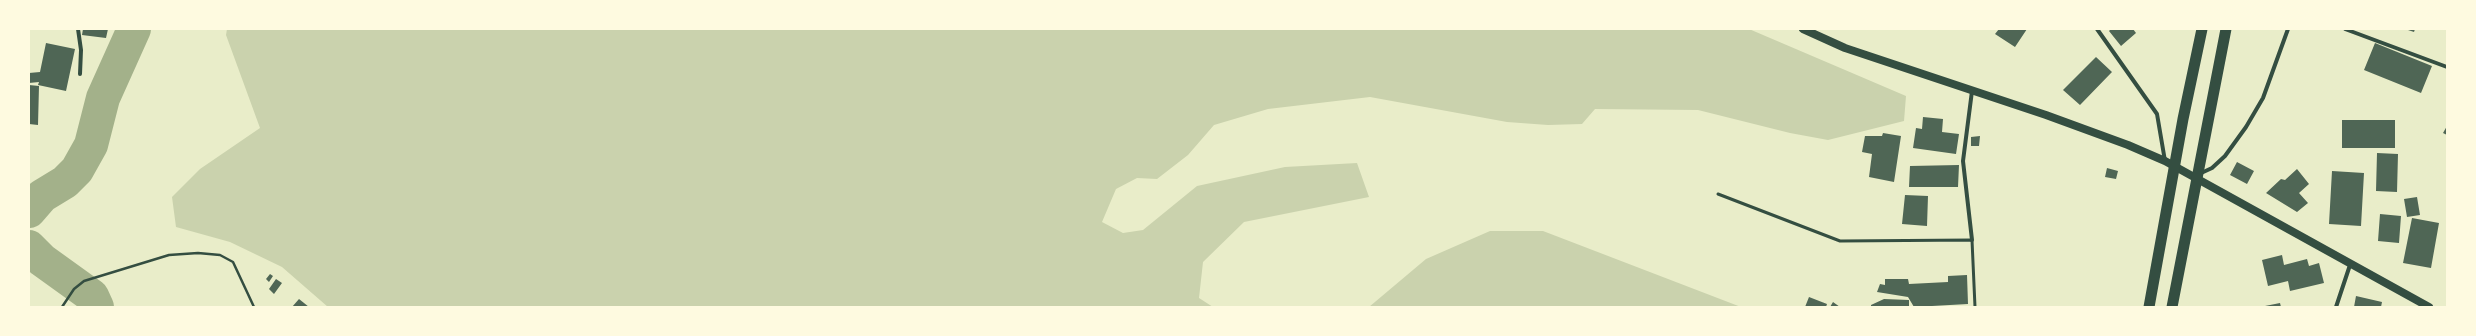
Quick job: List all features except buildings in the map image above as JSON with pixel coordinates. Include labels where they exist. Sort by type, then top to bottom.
[{"type":"highway","points":[[2149,307],[2168,194],[2202,29]]},
{"type":"highway","points":[[2172,307],[2191,200],[2226,29]]},
{"type":"main road","points":[[1803,29],[1845,48],[2128,144],[2196,176],[2350,265],[2429,307]]},
{"type":"street","points":[[78,29],[81,50],[80,74]]},
{"type":"street","points":[[2097,29],[2157,114],[2165,161]]},
{"type":"street","points":[[2196,176],[2212,168],[2225,156],[2246,127],[2263,98],[2288,29]]},
{"type":"street","points":[[2344,29],[2447,67]]},
{"type":"street","points":[[1972,91],[1963,161],[1972,240]]},
{"type":"street","points":[[2336,307],[2350,265]]},
{"type":"lane","points":[[1718,194],[1840,241],[1972,240],[1975,307]]},
{"type":"path","points":[[62,307],[74,289],[84,281],[170,255],[198,253],[220,255],[233,262],[254,307]]},
{"type":"green space","points":[[227,29],[1749,29],[1906,96],[1904,121],[1828,140],[1790,133],[1698,110],[1595,109],[1582,124],[1548,125],[1507,122],[1370,97],[1268,109],[1214,125],[1188,155],[1157,179],[1137,178],[1116,189],[1102,222],[1123,233],[1143,230],[1197,186],[1285,167],[1357,163],[1369,197],[1244,222],[1203,262],[1199,298],[1213,307],[328,307],[282,267],[230,242],[176,227],[172,197],[200,169],[260,128],[226,35]]},
{"type":"green space","points":[[1490,231],[1543,231],[1741,307],[1369,307],[1426,259]]},
{"type":"waterway","points":[[29,211],[42,196],[65,182],[77,170],[91,145],[103,98],[134,29]]},
{"type":"waterway","points":[[29,247],[42,260],[92,296],[97,307]]}]
